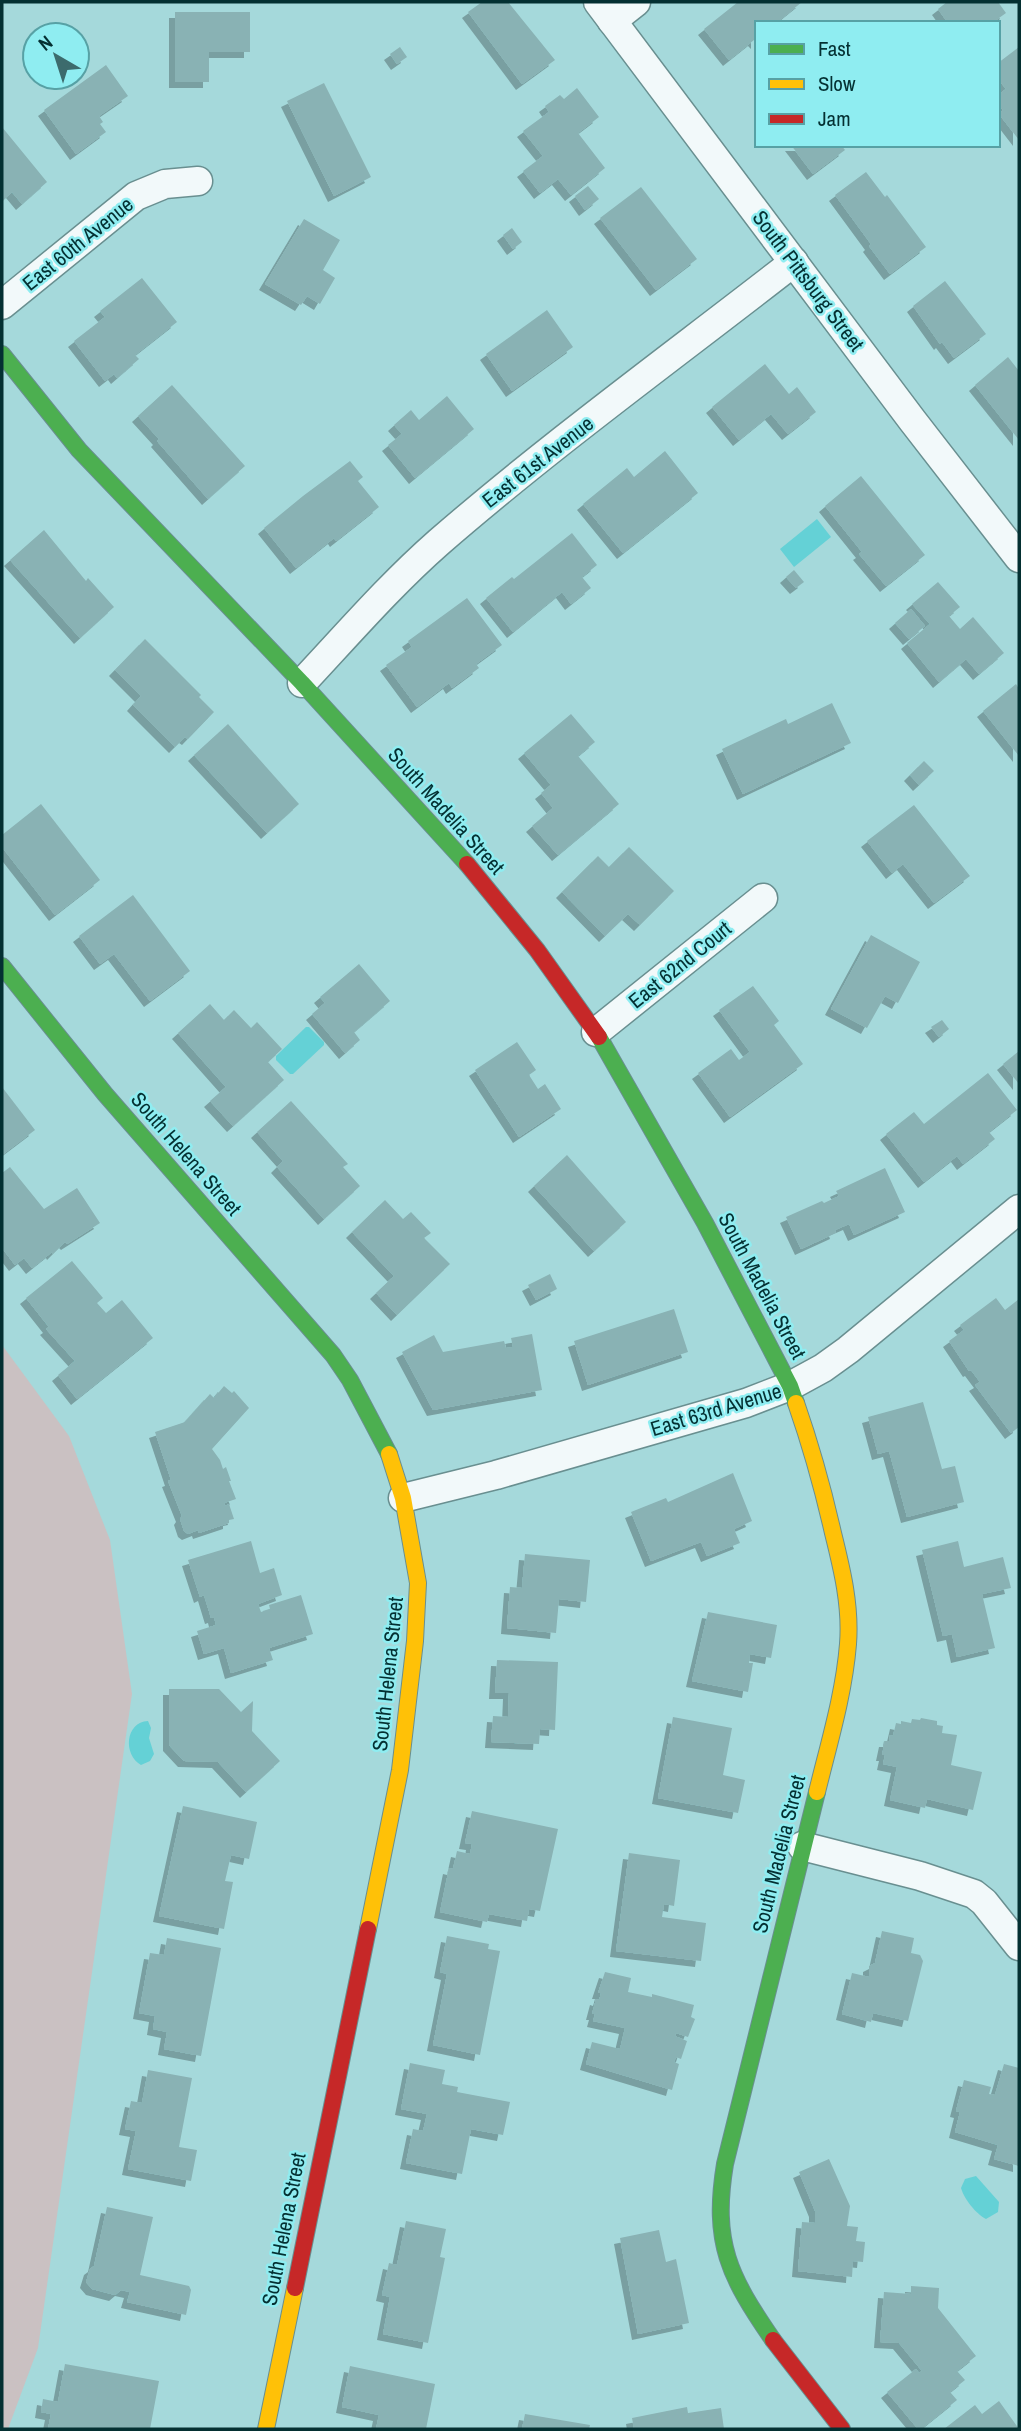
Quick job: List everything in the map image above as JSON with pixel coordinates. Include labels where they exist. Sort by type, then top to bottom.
[{"type":"street","points":[[605,11],[636,2]]},
{"type":"street","name":"South Pittsburg Street","points":[[605,11],[1019,558]]},
{"type":"street","name":"East 60th Avenue","points":[[2,305],[136,196],[165,184],[198,181]]},
{"type":"street","name":"East 61st Avenue","points":[[302,683],[396,582],[439,543],[511,482],[794,262]]},
{"type":"street","name":"South Madelia Street","points":[[2,354],[79,450],[302,683],[472,869],[524,933],[596,1032],[705,1223],[790,1387],[816,1461],[844,1578],[848,1644],[840,1698],[725,2164],[720,2193],[720,2217],[722,2241],[735,2277],[761,2321],[842,2429]]},
{"type":"street","name":"East 62nd Court","points":[[596,1032],[763,898]]},
{"type":"street","name":"South Helena Street","points":[[2,966],[105,1094],[333,1355],[350,1380],[387,1451],[403,1498],[418,1583],[415,1641],[400,1770],[266,2429]]},
{"type":"street","name":"East 63rd Avenue","points":[[403,1498],[509,1472],[746,1403],[790,1387],[848,1350],[1019,1209]]},
{"type":"street","points":[[802,1846],[920,1876],[974,1894],[984,1902],[1019,1946]]},
{"type":"shaded area","points":[[2,1345],[69,1436],[110,1540],[132,1694],[38,2348],[8,2429],[2,2429]]},
{"type":"water","points":[[817,519],[831,537],[794,567],[780,549]]},
{"type":"water","points":[[306,1027],[324,1042],[324,1045],[290,1074],[276,1060],[276,1056]]},
{"type":"water","points":[[148,1721],[154,1754],[150,1761],[141,1765],[131,1754],[129,1740],[135,1727]]},
{"type":"water","points":[[976,2176],[999,2202],[998,2212],[986,2219],[971,2206],[961,2188],[965,2179]]},
{"type":"building","points":[[482,2],[508,2],[555,60],[522,84],[468,12]]},
{"type":"building","points":[[738,2],[802,2],[778,21],[755,21],[755,41],[729,60],[704,29]]},
{"type":"building","points":[[947,2],[998,2],[1006,13],[995,21],[947,21],[938,9]]},
{"type":"building","points":[[175,12],[250,12],[250,52],[209,52],[209,82],[175,82]]},
{"type":"building","points":[[400,47],[407,57],[397,64],[390,54]]},
{"type":"building","points":[[1019,47],[1019,140],[1000,115],[1003,110],[1000,106],[1000,94],[1006,89],[1000,82],[1000,61]]},
{"type":"building","points":[[106,65],[128,96],[99,116],[103,122],[100,124],[106,132],[76,154],[44,110],[70,91],[91,91],[91,76]]},
{"type":"building","points":[[324,83],[371,177],[334,196],[287,101]]},
{"type":"building","points":[[577,88],[599,117],[578,133],[605,168],[571,195],[558,179],[540,193],[523,171],[543,156],[523,131],[549,112],[545,106],[560,95],[564,99]]},
{"type":"building","points":[[2,127],[47,182],[22,204],[12,192],[2,201]]},
{"type":"building","points":[[793,147],[843,147],[845,150],[813,174]]},
{"type":"building","points":[[866,172],[926,247],[890,274],[835,195]]},
{"type":"building","points":[[588,186],[599,199],[585,210],[575,196]]},
{"type":"building","points":[[641,187],[697,259],[656,290],[600,218]]},
{"type":"building","points":[[304,219],[340,240],[323,270],[335,278],[320,304],[307,296],[301,305],[265,284]]},
{"type":"building","points":[[512,228],[522,242],[513,249],[503,235]]},
{"type":"building","points":[[142,278],[177,322],[135,355],[139,359],[117,378],[114,374],[105,381],[74,341],[105,317],[100,311]]},
{"type":"building","points":[[945,281],[986,334],[954,358],[942,342],[940,344],[913,306]]},
{"type":"building","points":[[547,310],[573,347],[512,391],[486,354]]},
{"type":"building","points":[[1008,357],[1019,371],[1019,440],[975,385]]},
{"type":"building","points":[[765,364],[789,394],[797,387],[816,412],[788,434],[771,414],[739,440],[712,407]]},
{"type":"building","points":[[172,385],[245,466],[208,499],[138,416]]},
{"type":"building","points":[[447,396],[474,429],[415,478],[388,445],[402,434],[394,425],[411,410],[419,420]]},
{"type":"building","points":[[665,451],[698,493],[623,553],[583,504],[627,468],[634,477]]},
{"type":"building","points":[[350,461],[363,477],[358,481],[379,507],[296,568],[264,528]]},
{"type":"building","points":[[861,476],[925,555],[886,586],[825,506]]},
{"type":"building","points":[[44,530],[86,581],[88,578],[114,607],[80,638],[10,560]]},
{"type":"building","points":[[572,533],[597,565],[582,577],[591,588],[571,604],[562,592],[513,632],[486,598]]},
{"type":"building","points":[[794,570],[804,582],[796,588],[786,577]]},
{"type":"building","points":[[938,582],[960,607],[949,616],[960,629],[973,617],[1004,653],[979,674],[966,659],[939,682],[907,643],[930,624],[912,604]]},
{"type":"building","points":[[467,598],[502,645],[476,664],[479,668],[452,688],[449,683],[417,707],[386,665],[412,647],[408,641]]},
{"type":"building","points":[[911,609],[925,626],[909,639],[895,623]]},
{"type":"building","points":[[145,639],[201,695],[199,697],[214,712],[188,739],[185,737],[175,747],[133,705],[141,696],[115,670]]},
{"type":"building","points":[[1016,684],[1019,689],[1019,756],[983,711]]},
{"type":"building","points":[[832,703],[851,743],[743,794],[722,749],[786,719],[788,724]]},
{"type":"building","points":[[571,714],[595,742],[578,756],[619,804],[558,855],[532,826],[553,808],[541,793],[551,785],[524,753]]},
{"type":"building","points":[[228,724],[299,804],[267,833],[194,755]]},
{"type":"building","points":[[924,761],[934,771],[919,785],[910,775]]},
{"type":"building","points":[[41,804],[100,880],[55,915],[2,847],[2,835]]},
{"type":"building","points":[[914,805],[970,876],[934,903],[903,864],[892,873],[867,841]]},
{"type":"building","points":[[629,847],[674,891],[640,925],[628,914],[605,936],[562,892],[598,856],[609,867]]},
{"type":"building","points":[[133,895],[190,971],[150,1001],[114,954],[100,964],[79,936]]},
{"type":"building","points":[[871,935],[920,962],[898,1003],[885,996],[867,1028],[831,1009]]},
{"type":"building","points":[[359,964],[390,1001],[354,1032],[360,1040],[345,1053],[312,1014],[325,1003],[320,997]]},
{"type":"building","points":[[753,986],[779,1021],[774,1025],[803,1064],[730,1117],[698,1073],[731,1049],[739,1060],[750,1052],[719,1010]]},
{"type":"building","points":[[210,1004],[224,1020],[234,1010],[251,1028],[257,1022],[282,1049],[268,1062],[284,1080],[233,1126],[210,1101],[226,1087],[178,1033]]},
{"type":"building","points":[[942,1020],[949,1029],[939,1037],[931,1027]]},
{"type":"building","points":[[517,1042],[536,1070],[529,1075],[538,1089],[545,1084],[561,1109],[519,1137],[475,1070]]},
{"type":"building","points":[[1019,1051],[1019,1084],[1003,1064]]},
{"type":"building","points":[[988,1073],[1017,1110],[989,1132],[995,1139],[963,1164],[957,1156],[924,1182],[886,1134],[914,1112],[924,1124]]},
{"type":"building","points":[[2,1087],[35,1130],[2,1155]]},
{"type":"building","points":[[291,1101],[348,1164],[343,1167],[360,1186],[324,1219],[277,1167],[283,1161],[257,1132]]},
{"type":"building","points":[[567,1155],[626,1222],[594,1251],[534,1186]]},
{"type":"building","points":[[10,1167],[44,1209],[77,1188],[100,1223],[67,1244],[65,1242],[32,1268],[24,1258],[15,1265],[2,1248],[2,1173]]},
{"type":"building","points":[[885,1168],[905,1212],[854,1235],[849,1224],[801,1249],[786,1217],[839,1196],[836,1191]]},
{"type":"building","points":[[385,1200],[403,1219],[411,1212],[431,1233],[424,1238],[450,1264],[397,1315],[376,1293],[394,1276],[352,1232]]},
{"type":"building","points":[[72,1261],[103,1298],[97,1303],[106,1313],[122,1300],[153,1338],[77,1399],[58,1375],[75,1361],[46,1329],[49,1327],[26,1298]]},
{"type":"building","points":[[550,1274],[557,1289],[536,1300],[528,1285]]},
{"type":"building","points":[[996,1298],[1005,1310],[1019,1299],[1019,1427],[1011,1433],[975,1385],[980,1382],[971,1370],[969,1371],[949,1341],[964,1330],[960,1325]]},
{"type":"building","points":[[674,1309],[688,1352],[588,1385],[574,1341]]},
{"type":"building","points":[[532,1334],[542,1390],[433,1410],[402,1352],[434,1335],[443,1352],[504,1341],[506,1348],[513,1347],[511,1338]]},
{"type":"building","points":[[224,1386],[232,1393],[234,1391],[249,1408],[212,1449],[223,1469],[226,1467],[231,1481],[236,1499],[224,1503],[225,1506],[229,1504],[234,1519],[199,1533],[198,1530],[188,1534],[184,1531],[180,1519],[182,1516],[168,1481],[171,1480],[155,1432],[185,1422],[210,1394],[214,1398]]},
{"type":"building","points":[[923,1402],[942,1469],[955,1466],[964,1502],[907,1517],[889,1451],[878,1454],[868,1417]]},
{"type":"building","points":[[733,1473],[752,1521],[734,1529],[740,1543],[707,1556],[701,1542],[651,1561],[631,1512],[666,1498],[668,1502]]},
{"type":"building","points":[[251,1541],[260,1573],[274,1568],[282,1595],[258,1604],[261,1612],[270,1609],[269,1605],[301,1595],[313,1634],[269,1648],[273,1660],[231,1673],[224,1648],[204,1654],[197,1631],[216,1625],[204,1595],[200,1597],[188,1560]]},
{"type":"building","points":[[958,1541],[964,1567],[1003,1557],[1011,1588],[982,1594],[995,1648],[957,1657],[952,1634],[943,1636],[922,1550]]},
{"type":"building","points":[[525,1554],[590,1560],[586,1602],[559,1599],[556,1633],[507,1628],[510,1587],[522,1588]]},
{"type":"building","points":[[708,1612],[777,1625],[771,1658],[750,1654],[749,1663],[753,1663],[748,1692],[692,1681]]},
{"type":"building","points":[[497,1660],[558,1662],[555,1730],[540,1729],[539,1744],[491,1742],[493,1716],[508,1717],[509,1693],[495,1693]]},
{"type":"building","points":[[169,1689],[219,1689],[241,1712],[253,1701],[252,1731],[280,1761],[246,1792],[218,1762],[184,1761],[169,1745]]},
{"type":"building","points":[[673,1717],[732,1728],[723,1775],[745,1780],[738,1813],[658,1798]]},
{"type":"building","points":[[912,1719],[937,1721],[937,1725],[943,1726],[942,1733],[957,1735],[951,1765],[982,1772],[973,1810],[927,1799],[925,1808],[890,1800],[897,1767],[883,1764],[885,1741],[889,1741],[890,1735],[893,1736],[896,1723],[911,1723]]},
{"type":"building","points":[[183,1806],[257,1822],[249,1859],[231,1855],[225,1881],[233,1882],[224,1929],[159,1916]]},
{"type":"building","points":[[472,1811],[558,1829],[540,1911],[529,1909],[527,1921],[489,1914],[487,1922],[440,1912],[449,1868],[453,1869],[457,1851],[470,1854],[472,1844],[465,1843]]},
{"type":"building","points":[[629,1853],[680,1860],[674,1906],[664,1904],[662,1917],[706,1923],[701,1961],[616,1951]]},
{"type":"building","points":[[882,1931],[914,1938],[911,1953],[920,1955],[923,1961],[908,2021],[873,2013],[871,2022],[842,2014],[852,1973],[869,1977],[869,1966],[875,1963]]},
{"type":"building","points":[[447,1936],[489,1944],[488,1949],[500,1951],[480,2055],[433,2045],[447,1974],[440,1972]]},
{"type":"building","points":[[167,1938],[221,1948],[201,2056],[164,2049],[167,2032],[153,2029],[155,2016],[139,2013],[150,1953],[164,1955]]},
{"type":"building","points":[[605,1972],[631,1978],[628,1992],[652,1997],[652,1994],[694,2005],[691,2017],[695,2019],[688,2037],[676,2033],[675,2036],[687,2041],[681,2059],[676,2057],[674,2062],[679,2064],[672,2090],[586,2064],[592,2042],[620,2049],[625,2028],[593,2021],[595,2014],[592,2014],[596,1999],[599,2000],[601,1993],[598,1993]]},
{"type":"building","points":[[410,2063],[445,2070],[442,2084],[458,2087],[457,2092],[510,2102],[503,2135],[471,2129],[462,2174],[406,2163],[413,2129],[423,2131],[427,2114],[401,2109]]},
{"type":"building","points":[[1004,2064],[1019,2068],[1019,2166],[994,2159],[998,2145],[955,2132],[960,2112],[956,2111],[964,2080],[991,2087],[989,2094],[995,2095]]},
{"type":"building","points":[[148,2070],[192,2078],[179,2147],[197,2150],[191,2181],[128,2169],[136,2131],[125,2129],[131,2101],[142,2103]]},
{"type":"building","points":[[829,2159],[850,2206],[847,2226],[858,2227],[856,2241],[865,2242],[863,2262],[853,2261],[852,2277],[798,2271],[802,2222],[815,2223],[815,2211],[799,2172]]},
{"type":"building","points":[[107,2207],[153,2217],[140,2275],[189,2286],[191,2290],[186,2315],[127,2302],[130,2292],[121,2290],[115,2295],[92,2289],[86,2282],[90,2269],[94,2266]]},
{"type":"building","points":[[406,2221],[446,2229],[440,2257],[445,2258],[428,2343],[383,2334],[390,2297],[382,2295],[389,2263],[397,2265]]},
{"type":"building","points":[[659,2230],[666,2262],[676,2259],[689,2323],[638,2334],[620,2238]]},
{"type":"building","points":[[911,2286],[939,2288],[938,2308],[976,2356],[957,2371],[965,2380],[950,2392],[957,2400],[921,2429],[918,2429],[887,2392],[916,2369],[919,2373],[922,2371],[899,2343],[880,2342],[884,2292],[911,2294]]},
{"type":"building","points":[[65,2364],[159,2381],[150,2429],[48,2429],[51,2414],[41,2412],[43,2399],[58,2402]]},
{"type":"building","points":[[350,2366],[435,2384],[426,2429],[376,2429],[379,2415],[342,2407]]},
{"type":"building","points":[[999,2401],[1019,2429],[944,2429],[975,2405],[982,2414]]},
{"type":"building","points":[[687,2407],[688,2413],[721,2408],[724,2429],[634,2429],[632,2418]]},
{"type":"building","points":[[525,2414],[590,2425],[589,2429],[522,2429]]},
{"type":"traffic: fast","points":[[2,354],[79,450],[302,683],[467,864]]},
{"type":"traffic: fast","points":[[2,966],[105,1094],[333,1355],[350,1380],[389,1454]]},
{"type":"traffic: fast","points":[[599,1037],[705,1223],[790,1386],[796,1403]]},
{"type":"traffic: fast","points":[[773,2340],[745,2297],[728,2258],[723,2238],[722,2192],[725,2164],[817,1792]]},
{"type":"traffic: slow","points":[[796,1403],[829,1517],[848,1616],[848,1644],[843,1681],[817,1792]]},
{"type":"traffic: slow","points":[[368,1929],[400,1770],[415,1641],[418,1583],[403,1498],[389,1454]]},
{"type":"traffic: slow","points":[[266,2429],[295,2288]]},
{"type":"traffic: jam","points":[[467,864],[537,950],[599,1037]]},
{"type":"traffic: jam","points":[[295,2288],[368,1929]]},
{"type":"traffic: jam","points":[[773,2340],[842,2429]]}]
